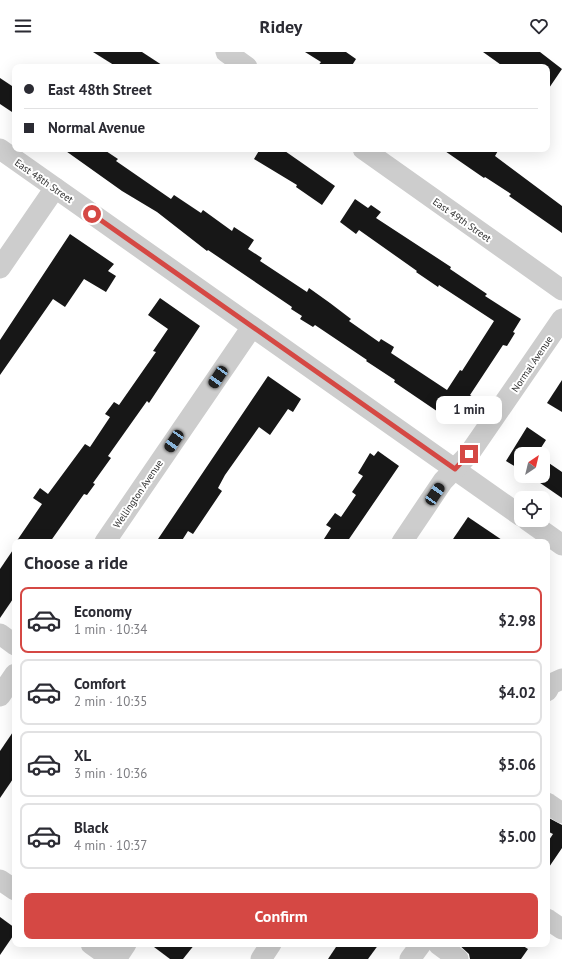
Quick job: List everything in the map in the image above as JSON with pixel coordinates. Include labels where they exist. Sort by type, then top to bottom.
[{"type":"street","points":[[226,52],[243,64]]},
{"type":"street","name":"East 48th Street","points":[[0,149],[514,511]]},
{"type":"street","name":"East 49th Street","points":[[367,152],[562,290]]},
{"type":"street","points":[[0,268],[55,188]]},
{"type":"street","name":"Normal Avenue","points":[[404,539],[443,481],[469,454],[562,319]]},
{"type":"street","name":"Wellington Avenue","points":[[107,539],[252,327]]},
{"type":"street","points":[[537,527],[562,545]]},
{"type":"street","points":[[0,634],[12,643]]},
{"type":"street","points":[[0,696],[12,678]]},
{"type":"street","points":[[550,805],[562,813]]},
{"type":"street","points":[[0,880],[12,888]]},
{"type":"street","points":[[550,921],[562,929]]},
{"type":"street","points":[[95,947],[112,959]]},
{"type":"street","points":[[116,959],[124,947]]},
{"type":"street","points":[[261,959],[269,947]]},
{"type":"street","points":[[410,959],[419,947]]},
{"type":"street","points":[[442,947],[458,959]]},
{"type":"building","points":[[93,52],[142,52],[160,64],[112,64]]},
{"type":"building","points":[[305,52],[346,52],[356,59],[353,64],[319,64],[321,62]]},
{"type":"building","points":[[483,52],[540,52],[562,69],[550,87],[550,64],[500,64]]},
{"type":"building","points":[[0,78],[12,86],[12,112],[0,104]]},
{"type":"building","points":[[67,152],[108,152],[118,159],[116,161],[171,199],[174,195],[201,213],[203,210],[232,231],[234,227],[254,240],[248,249],[262,258],[260,261],[307,292],[309,288],[351,319],[349,321],[379,342],[381,339],[394,347],[391,353],[447,390],[460,370],[462,371],[494,321],[439,285],[438,287],[359,230],[356,234],[340,222],[355,199],[368,208],[371,205],[381,212],[376,218],[451,267],[450,269],[487,294],[485,296],[521,319],[507,346],[503,345],[470,395],[473,397],[464,410],[462,408],[453,422],[394,382],[395,380],[366,361],[367,360],[315,325],[313,327],[300,319],[302,316],[291,309],[292,307],[208,250],[207,251],[157,212],[122,191]]},
{"type":"building","points":[[258,152],[286,152],[335,186],[322,205],[296,187],[297,185],[254,159]]},
{"type":"building","points":[[446,152],[497,152],[495,156],[562,206],[562,233],[509,196],[511,194],[485,177],[484,178]]},
{"type":"building","points":[[70,234],[114,264],[108,271],[116,276],[106,292],[84,279],[65,307],[53,299],[0,375],[0,340]]},
{"type":"building","points":[[160,298],[200,326],[149,403],[147,401],[108,456],[111,458],[93,483],[95,484],[87,495],[84,494],[52,539],[18,539],[42,504],[33,498],[40,488],[48,494],[85,444],[90,447],[110,417],[105,414],[114,402],[119,405],[156,352],[153,351],[168,329],[148,315]]},
{"type":"building","points":[[268,376],[301,399],[293,412],[288,409],[270,435],[259,427],[225,475],[218,488],[222,491],[193,534],[188,531],[183,539],[158,539]]},
{"type":"building","points":[[562,380],[562,412],[547,403]]},
{"type":"building","points":[[527,427],[546,440],[542,447],[515,447]]},
{"type":"building","points":[[514,448],[514,466],[506,461]]},
{"type":"building","points":[[378,451],[399,466],[349,539],[324,539],[331,528],[326,525],[335,513],[341,517],[356,495],[352,492],[363,476],[358,473],[370,453],[374,456]]},
{"type":"building","points":[[550,464],[562,472],[562,498],[540,483],[550,483]]},
{"type":"building","points":[[468,517],[501,539],[453,539]]},
{"type":"building","points":[[12,551],[12,600],[0,618],[0,569]]},
{"type":"building","points":[[12,733],[12,780],[0,798],[0,751]]},
{"type":"building","points":[[550,819],[562,825],[562,848],[550,866],[550,838],[553,834],[550,832]]},
{"type":"building","points":[[0,917],[12,926],[12,937],[0,955]]},
{"type":"building","points":[[154,947],[193,947],[183,959],[170,959]]},
{"type":"building","points":[[336,947],[377,947],[368,959],[328,959]]},
{"type":"building","points":[[461,947],[525,947],[528,949],[521,959],[470,959],[469,954]]},
{"type":"route","points":[[92,214],[455,469],[460,466],[469,454]]}]
